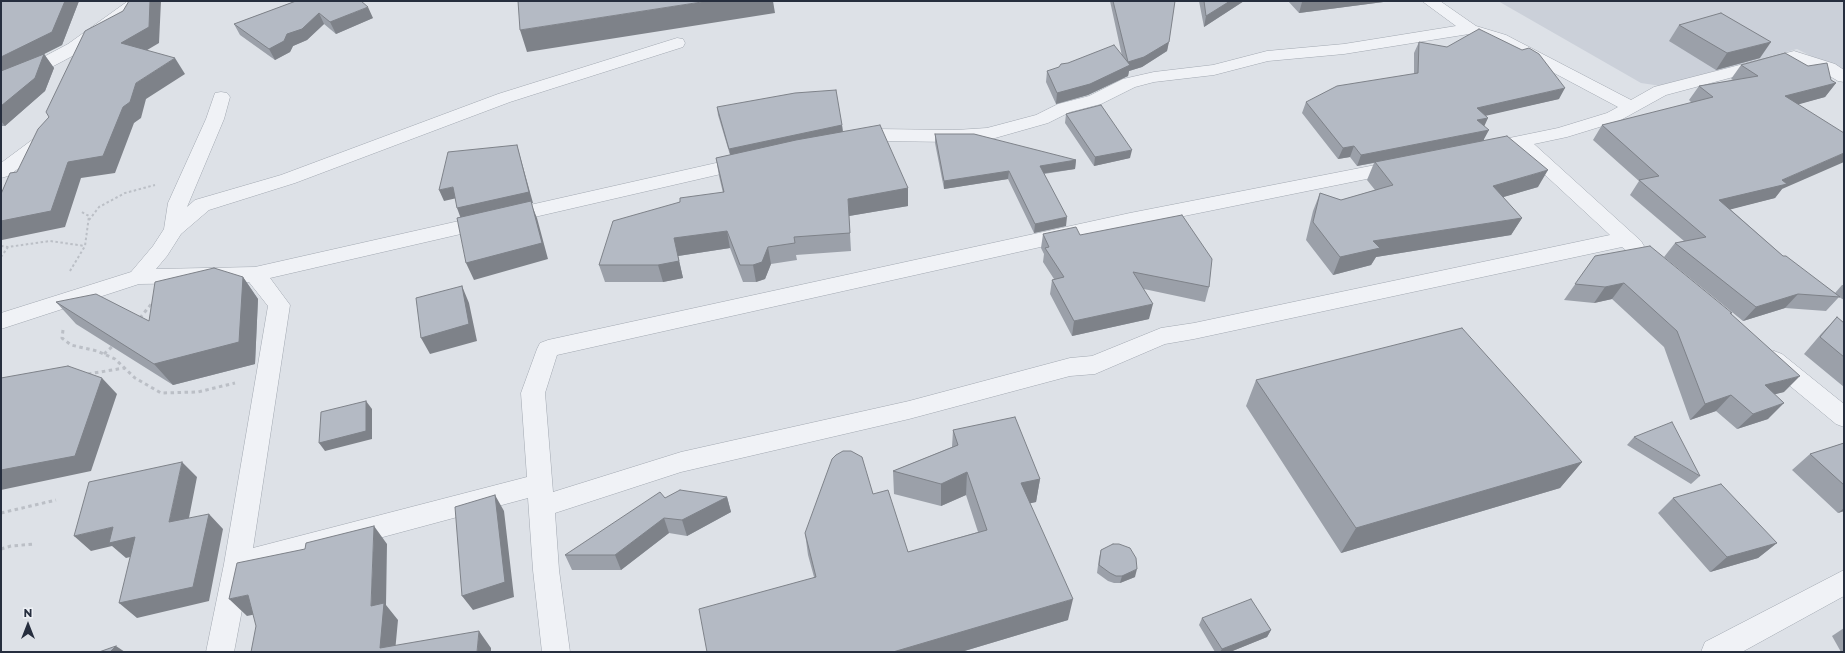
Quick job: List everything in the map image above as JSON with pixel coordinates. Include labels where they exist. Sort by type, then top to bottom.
[{"type":"street","points":[[1,82],[40,66],[74,48],[138,1]]},
{"type":"street","points":[[1430,1],[1470,29],[1500,38],[1632,107]]},
{"type":"street","points":[[836,143],[874,136],[956,136],[988,134],[1042,119],[1064,108],[1095,100],[1129,83],[1154,77],[1214,70],[1267,56],[1344,48],[1470,29]]},
{"type":"street","points":[[138,277],[160,250],[174,228],[202,205],[288,179],[504,98],[677,43]]},
{"type":"street","points":[[1465,153],[1561,133],[1613,117],[1660,92],[1794,56],[1829,68],[1844,77]]},
{"type":"street","points":[[174,228],[178,203],[215,119],[221,97]]},
{"type":"street","points":[[1,172],[39,144],[51,132]]},
{"type":"street","points":[[1520,142],[1650,259]]},
{"type":"street","points":[[1,321],[138,277],[255,274],[767,157]]},
{"type":"street","points":[[556,652],[546,570],[533,393],[548,349],[1130,220],[1418,162]]},
{"type":"street","points":[[238,564],[909,410],[1070,367],[1095,365],[1161,336],[1201,330],[1626,239]]},
{"type":"street","points":[[220,652],[238,564],[278,305],[255,274]]},
{"type":"street","points":[[1759,348],[1844,417]]},
{"type":"street","points":[[1715,652],[1844,582]]},
{"type":"path","points":[[89,221],[99,207],[125,193],[189,177]]},
{"type":"path","points":[[80,211],[89,216],[89,221],[84,246],[66,278],[60,321],[64,330],[62,338],[72,345],[115,358],[146,386],[161,393],[198,392],[267,376]]},
{"type":"path","points":[[1,246],[8,247],[50,240],[84,246]]},
{"type":"path","points":[[1,257],[8,247]]},
{"type":"path","points":[[138,320],[172,276]]},
{"type":"path","points":[[104,354],[115,343]]},
{"type":"path","points":[[81,376],[125,368]]},
{"type":"path","points":[[1,513],[56,500]]},
{"type":"path","points":[[1,549],[11,546],[35,544]]},
{"type":"shaded area","points":[[1498,1],[1844,1],[1844,73],[1797,49],[1661,86],[1641,83]]},
{"type":"building","points":[[1,1],[65,1],[52,32],[1,57]]},
{"type":"building","points":[[129,1],[150,1],[149,27],[121,43],[175,58],[136,83],[130,102],[123,107],[103,156],[68,162],[51,211],[1,221],[1,194],[10,173],[17,172],[38,129],[49,117],[46,112],[85,31],[123,11]]},
{"type":"building","points":[[296,1],[361,1],[368,7],[330,22],[319,13],[302,29],[287,34],[284,41],[269,49],[234,24]]},
{"type":"building","points":[[518,1],[708,1],[520,30]]},
{"type":"building","points":[[1113,1],[1175,1],[1169,42],[1144,57],[1128,62]]},
{"type":"building","points":[[1204,1],[1230,1],[1206,16]]},
{"type":"building","points":[[1721,13],[1771,42],[1727,53],[1679,25]]},
{"type":"building","points":[[1479,29],[1522,50],[1529,48],[1539,54],[1565,88],[1477,108],[1488,118],[1477,120],[1489,130],[1361,155],[1354,146],[1343,148],[1306,102],[1337,86],[1418,73],[1419,42],[1447,47]]},
{"type":"building","points":[[1114,45],[1130,65],[1090,84],[1057,93],[1047,71],[1059,67],[1061,64],[1068,63]]},
{"type":"building","points":[[1785,53],[1808,66],[1827,63],[1831,80],[1836,83],[1785,96],[1844,133],[1844,153],[1782,180],[1787,184],[1719,200],[1783,256],[1786,256],[1840,297],[1798,294],[1756,307],[1675,243],[1706,237],[1639,180],[1659,176],[1602,125],[1713,97],[1699,86],[1758,76],[1741,65]]},
{"type":"building","points":[[44,54],[35,78],[1,106],[1,71]]},
{"type":"building","points":[[836,90],[842,125],[729,149],[717,107],[795,93]]},
{"type":"building","points":[[1101,105],[1132,150],[1095,157],[1066,114]]},
{"type":"building","points":[[880,125],[908,188],[848,199],[850,233],[794,237],[795,243],[768,247],[762,262],[753,265],[740,265],[727,231],[674,238],[679,261],[658,265],[599,265],[613,221],[680,202],[680,198],[724,192],[716,158],[796,140]]},
{"type":"building","points":[[935,134],[974,134],[1076,160],[1040,166],[1067,217],[1035,224],[1009,171],[944,181]]},
{"type":"building","points":[[1507,136],[1548,170],[1493,186],[1522,218],[1373,241],[1380,248],[1340,257],[1313,222],[1320,193],[1341,200],[1393,185],[1375,162]]},
{"type":"building","points":[[517,145],[529,192],[457,208],[453,187],[439,190],[448,152]]},
{"type":"building","points":[[531,201],[542,243],[466,263],[457,218]]},
{"type":"building","points":[[1182,215],[1212,259],[1209,287],[1133,272],[1153,304],[1074,321],[1052,280],[1064,277],[1045,248],[1049,247],[1043,234],[1076,227],[1080,235]]},
{"type":"building","points":[[1650,246],[1732,313],[1730,313],[1800,376],[1765,385],[1784,403],[1753,414],[1731,395],[1705,404],[1677,331],[1624,283],[1605,287],[1575,284],[1595,256]]},
{"type":"building","points":[[214,268],[243,277],[239,342],[154,364],[56,302],[96,294],[149,321],[155,282]]},
{"type":"building","points":[[462,286],[469,324],[421,338],[416,298]]},
{"type":"building","points":[[1837,317],[1844,323],[1844,357],[1820,337]]},
{"type":"building","points":[[1462,328],[1582,462],[1356,528],[1256,380]]},
{"type":"building","points":[[68,366],[102,378],[75,456],[1,470],[1,378]]},
{"type":"building","points":[[366,401],[366,431],[319,443],[321,412]]},
{"type":"building","points":[[1015,417],[1040,479],[1021,483],[1073,599],[893,652],[707,652],[699,609],[816,577],[805,533],[832,459],[836,455],[843,451],[851,451],[862,457],[873,494],[888,490],[908,552],[987,530],[967,472],[941,484],[893,471],[958,445],[953,430]]},
{"type":"building","points":[[1672,422],[1700,476],[1634,437]]},
{"type":"building","points":[[1844,443],[1844,485],[1810,454]]},
{"type":"building","points":[[182,462],[169,522],[209,514],[193,587],[119,603],[135,537],[109,543],[113,527],[74,536],[89,482]]},
{"type":"building","points":[[1721,484],[1777,543],[1727,557],[1673,498]]},
{"type":"building","points":[[680,490],[727,497],[682,520],[664,518],[615,555],[565,555],[660,492],[665,498]]},
{"type":"building","points":[[495,495],[505,582],[462,596],[455,507]]},
{"type":"building","points":[[374,526],[371,606],[384,603],[380,648],[479,631],[477,652],[251,652],[256,626],[248,595],[229,599],[237,563],[305,549],[306,543]]},
{"type":"building","points":[[1113,544],[1119,544],[1130,548],[1136,558],[1137,569],[1122,576],[1116,576],[1099,565],[1101,550]]},
{"type":"building","points":[[1251,599],[1271,630],[1222,649],[1202,618]]},
{"type":"building","points":[[116,646],[110,652],[99,652]]}]
